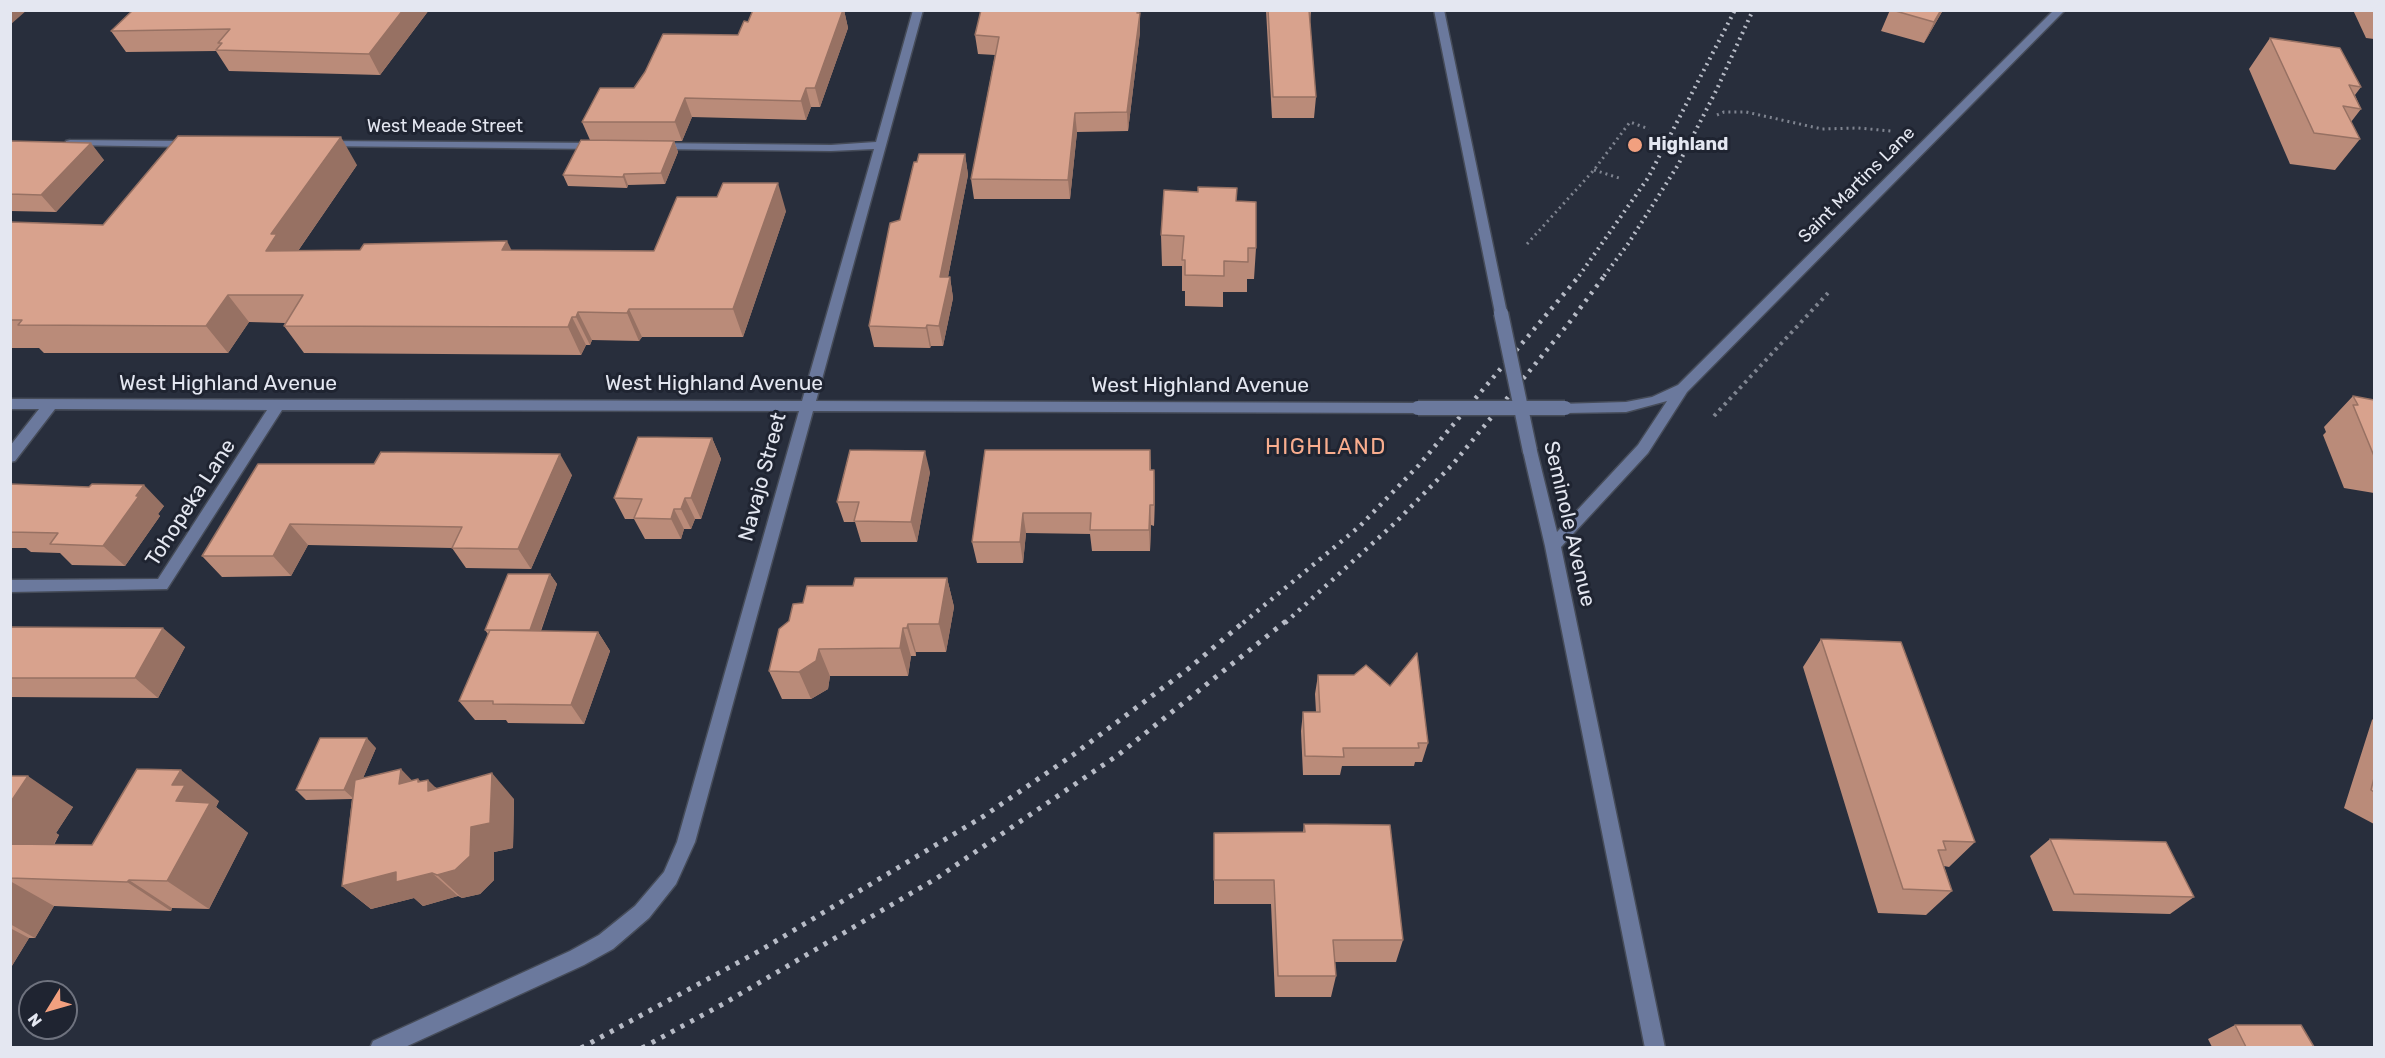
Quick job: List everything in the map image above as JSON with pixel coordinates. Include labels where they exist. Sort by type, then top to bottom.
[{"type":"street","name":"Navajo Street","points":[[380,1047],[577,958],[606,942],[642,912],[670,878],[686,842],[918,10]]},
{"type":"street","name":"Seminole Avenue","points":[[1439,10],[1521,409],[1553,546],[1654,1047]]},
{"type":"street","name":"Saint Martins Lane","points":[[1553,546],[1643,449],[1683,388],[2060,10]]},
{"type":"street","points":[[58,143],[199,144]]},
{"type":"street","name":"West Meade Street","points":[[317,144],[611,146]]},
{"type":"street","points":[[645,146],[831,148],[880,145]]},
{"type":"street","name":"Saint Martins Lane","points":[[1418,408],[1521,409],[1626,406],[1655,401],[1683,388]]},
{"type":"street","name":"West Highland Avenue","points":[[10,404],[1418,408]]},
{"type":"street","points":[[10,457],[51,405]]},
{"type":"street","name":"Tohopeka Lane","points":[[10,586],[162,585],[277,406]]},
{"type":"path","points":[[1717,115],[1724,112],[1746,112],[1822,129],[1858,128],[1891,131]]},
{"type":"path","points":[[1527,244],[1594,170],[1629,122],[1649,129]]},
{"type":"path","points":[[1594,170],[1619,178]]},
{"type":"path","points":[[1714,416],[1828,293]]},
{"type":"building","points":[[133,10],[403,10],[369,54],[216,50],[222,43],[218,43],[230,29],[111,31]]},
{"type":"building","points":[[753,10],[843,10],[815,88],[806,88],[801,101],[685,98],[675,122],[582,122],[600,88],[634,88],[645,72],[663,34],[738,35],[744,21],[748,22]]},
{"type":"building","points":[[981,10],[1138,10],[1137,13],[1140,13],[1127,112],[1075,113],[1068,180],[971,179],[999,37],[975,35]]},
{"type":"building","points":[[1268,10],[1309,10],[1316,97],[1273,97]]},
{"type":"building","points":[[1892,10],[1941,10],[1934,22]]},
{"type":"building","points":[[2270,38],[2340,48],[2361,87],[2349,85],[2361,109],[2343,106],[2360,139],[2314,133]]},
{"type":"building","points":[[178,136],[341,137],[271,234],[277,234],[266,251],[360,250],[364,244],[507,241],[502,250],[654,251],[677,197],[717,197],[723,183],[778,183],[733,309],[629,309],[627,313],[578,312],[576,317],[572,317],[568,327],[284,326],[303,295],[228,295],[206,326],[18,325],[22,320],[10,320],[10,222],[103,225]]},
{"type":"building","points":[[581,140],[674,141],[661,173],[624,174],[623,177],[563,175]]},
{"type":"building","points":[[10,141],[91,143],[41,195],[10,194]]},
{"type":"building","points":[[919,154],[965,154],[940,277],[950,277],[939,326],[927,325],[926,328],[869,326],[890,223],[900,220],[914,162],[917,162]]},
{"type":"building","points":[[1198,187],[1237,188],[1236,201],[1256,202],[1256,248],[1248,248],[1248,262],[1224,261],[1224,276],[1185,275],[1185,260],[1182,260],[1184,236],[1161,235],[1164,190],[1198,192]]},
{"type":"building","points":[[2353,396],[2374,400],[2374,456],[2353,405],[2358,405]]},
{"type":"building","points":[[638,437],[712,438],[691,498],[685,498],[681,509],[674,509],[671,519],[634,518],[642,499],[614,498]]},
{"type":"building","points":[[850,450],[925,451],[911,522],[854,521],[859,502],[837,502]]},
{"type":"building","points":[[985,450],[1150,450],[1150,470],[1154,470],[1154,505],[1150,505],[1149,530],[1090,530],[1091,513],[1023,513],[1020,542],[972,542]]},
{"type":"building","points":[[381,452],[560,454],[518,549],[452,548],[462,527],[290,524],[273,556],[202,556],[258,464],[374,464]]},
{"type":"building","points":[[10,484],[89,487],[92,484],[144,485],[136,496],[139,496],[103,546],[50,544],[58,533],[10,532]]},
{"type":"building","points":[[508,574],[550,574],[530,630],[485,630]]},
{"type":"building","points":[[855,578],[947,578],[939,624],[908,624],[907,628],[903,628],[900,648],[819,649],[816,661],[799,672],[769,671],[779,629],[789,621],[793,604],[803,603],[807,586],[853,586]]},
{"type":"building","points":[[10,627],[163,628],[135,678],[10,678]]},
{"type":"building","points":[[490,630],[598,632],[571,705],[459,701]]},
{"type":"building","points":[[1821,639],[1901,642],[1975,842],[1943,841],[1946,850],[1938,850],[1952,891],[1903,889]]},
{"type":"building","points":[[1417,653],[1428,743],[1418,743],[1419,748],[1343,748],[1344,757],[1305,756],[1303,712],[1320,712],[1318,675],[1354,675],[1366,665],[1390,686]]},
{"type":"building","points":[[320,738],[367,738],[344,790],[296,790]]},
{"type":"building","points":[[137,769],[181,770],[172,785],[185,785],[176,801],[210,803],[167,881],[10,878],[10,844],[92,845]]},
{"type":"building","points":[[401,769],[399,784],[418,779],[418,782],[428,780],[428,791],[492,773],[490,823],[471,827],[470,856],[455,870],[396,882],[396,872],[342,886],[355,780]]},
{"type":"building","points":[[10,776],[28,776],[10,803]]},
{"type":"building","points":[[1304,824],[1390,825],[1403,940],[1333,940],[1336,976],[1278,976],[1274,880],[1214,880],[1214,833],[1305,832]]},
{"type":"building","points":[[2050,839],[2166,842],[2194,897],[2074,894]]},
{"type":"building","points":[[2235,1025],[2301,1025],[2314,1047],[2246,1047]]},
{"type":"railway","points":[[1579,276],[1648,178],[1735,10]]},
{"type":"railway","points":[[1604,276],[1628,244],[1678,165],[1716,91],[1753,10]]},
{"type":"railway","points":[[1243,623],[1360,526],[1419,465],[1580,275]]},
{"type":"railway","points":[[1285,623],[1395,523],[1453,464],[1569,323],[1605,275]]},
{"type":"railway","points":[[581,1048],[761,950],[984,816],[1073,755],[1188,669],[1245,621]]},
{"type":"railway","points":[[642,1048],[723,1004],[937,878],[1118,755],[1286,621]]},
{"type":"place","name":"Highland","points":[[1635,145]]},
{"type":"district","name":"HIGHLAND","points":[[1326,448]]}]
